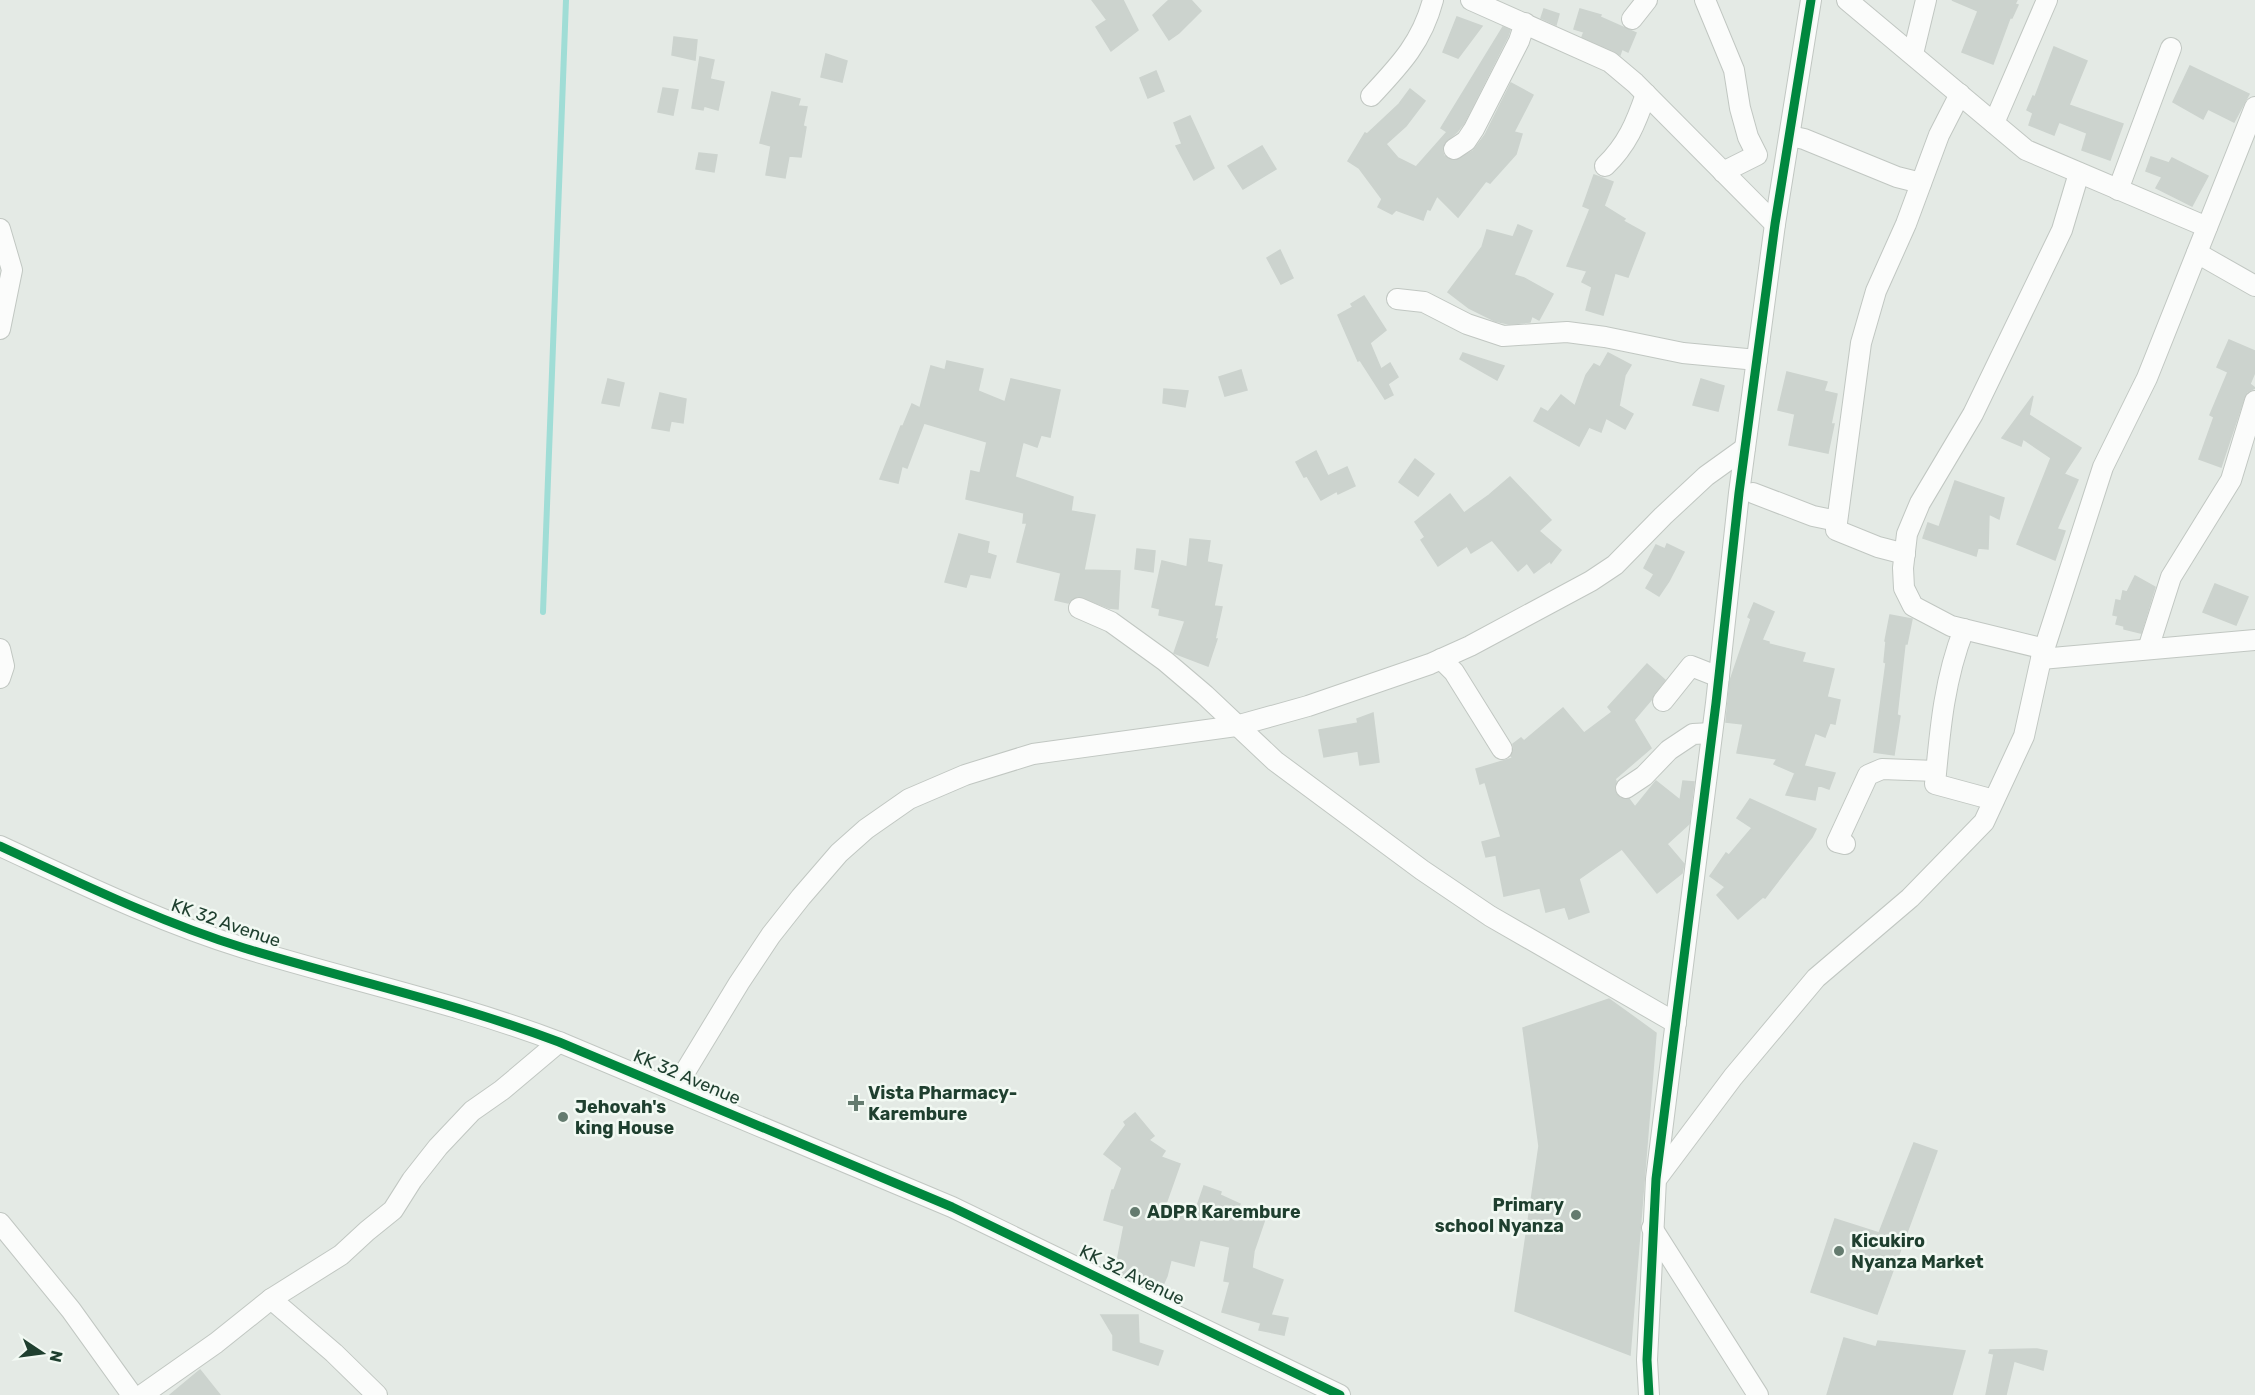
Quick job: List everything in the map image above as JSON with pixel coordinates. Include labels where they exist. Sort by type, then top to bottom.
[{"type":"street","points":[[1371,96],[1409,55],[1425,25],[1433,0]]},
{"type":"street","points":[[1472,0],[1610,62],[1646,94],[1775,224]]},
{"type":"street","points":[[1632,19],[1647,0]]},
{"type":"street","points":[[1705,0],[1734,70],[1740,108],[1748,137],[1757,155],[1723,172]]},
{"type":"street","points":[[1649,1395],[1647,1360],[1656,1179],[1719,677],[1745,448],[1775,224],[1811,0]]},
{"type":"street","points":[[1847,0],[2026,150],[2207,227]]},
{"type":"street","points":[[1913,54],[1926,0]]},
{"type":"street","points":[[1994,123],[2047,0]]},
{"type":"street","points":[[1454,149],[1466,141],[1474,129],[1520,41],[1525,23]]},
{"type":"street","points":[[2118,190],[2171,48]]},
{"type":"street","points":[[1605,166],[1621,151],[1646,94]]},
{"type":"street","points":[[1905,554],[1878,548],[1836,530],[1837,521],[1861,343],[1876,291],[1906,224],[1939,135],[1960,94]]},
{"type":"street","points":[[1656,1179],[1733,1077],[1816,978],[1910,898],[1984,822],[2024,736],[2043,654],[2103,466],[2147,378],[2255,107]]},
{"type":"street","points":[[1790,136],[1804,139],[1897,177],[1921,183]]},
{"type":"street","points":[[2079,173],[2062,230],[1973,414],[1920,503],[1906,534],[1904,588],[1913,606],[1951,626],[2043,654],[2148,649],[2255,640]]},
{"type":"street","points":[[0,229],[12,270],[0,328]]},
{"type":"street","points":[[2197,253],[2255,286]]},
{"type":"street","points":[[1397,299],[1424,302],[1467,324],[1503,336],[1567,332],[1605,337],[1683,353],[1757,360]]},
{"type":"street","points":[[2148,649],[2170,578],[2231,480],[2255,401]]},
{"type":"street","points":[[674,1090],[739,983],[771,935],[801,897],[839,853],[866,828],[909,799],[964,775],[1033,754],[1236,726],[1394,678],[1441,658],[1555,600],[1607,570],[1706,476],[1745,448]]},
{"type":"street","points":[[1753,493],[1813,516],[1837,521]]},
{"type":"street","points":[[1079,608],[1112,622],[1165,661],[1205,694],[1236,726],[1284,768],[1422,870],[1480,909],[1676,1023]]},
{"type":"street","points":[[1964,629],[1952,659],[1943,707],[1935,784],[1994,800]]},
{"type":"street","points":[[0,649],[4,666],[0,678]]},
{"type":"street","points":[[1441,658],[1454,672],[1502,749]]},
{"type":"street","points":[[1663,701],[1691,666],[1719,677]]},
{"type":"street","points":[[1626,788],[1644,776],[1669,750],[1693,734],[1712,733]]},
{"type":"street","points":[[1845,844],[1838,842],[1868,775],[1882,769],[1936,771]]},
{"type":"street","name":"KK 32 Avenue","points":[[0,846],[129,906],[242,948],[490,1017],[559,1042],[952,1207],[1340,1395]]},
{"type":"street","points":[[142,1395],[216,1343],[271,1299],[341,1255],[393,1210],[412,1180],[438,1147],[472,1111],[502,1090],[559,1042]]},
{"type":"street","points":[[0,1223],[71,1310],[132,1395]]},
{"type":"street","points":[[1652,1228],[1758,1395]]},
{"type":"street","points":[[271,1299],[334,1353],[377,1395]]},
{"type":"building","points":[[1092,0],[1123,0],[1138,30],[1111,51],[1096,27],[1107,20]]},
{"type":"building","points":[[1169,0],[1191,0],[1201,11],[1169,40],[1153,15]]},
{"type":"building","points":[[1952,0],[2017,0],[2015,4],[2018,5],[2010,18],[1993,64],[1962,52],[1978,11]]},
{"type":"building","points":[[1544,9],[1559,14],[1556,25],[1541,18]]},
{"type":"building","points":[[1580,9],[1601,15],[1600,17],[1636,33],[1628,52],[1622,49],[1620,55],[1582,37],[1584,32],[1574,29]]},
{"type":"building","points":[[1457,17],[1482,26],[1458,58],[1443,52]]},
{"type":"building","points":[[1503,27],[1510,30],[1508,36],[1464,123],[1444,143],[1442,150],[1444,156],[1454,161],[1473,151],[1485,135],[1511,83],[1533,95],[1514,132],[1522,134],[1516,154],[1490,183],[1486,181],[1458,217],[1437,196],[1430,210],[1427,209],[1423,220],[1396,210],[1392,214],[1378,207],[1382,199],[1359,168],[1348,161],[1365,133],[1367,134],[1399,104],[1410,89],[1425,101],[1406,126],[1386,144],[1398,158],[1416,167],[1447,132],[1441,128]]},
{"type":"building","points":[[674,37],[697,40],[695,60],[672,55]]},
{"type":"building","points":[[2054,47],[2087,61],[2069,105],[2123,124],[2110,160],[2082,150],[2087,133],[2059,122],[2054,135],[2029,125],[2033,113],[2027,110],[2033,96],[2035,97]]},
{"type":"building","points":[[826,54],[847,61],[842,82],[821,77]]},
{"type":"building","points":[[700,57],[714,60],[710,79],[724,82],[718,110],[704,106],[703,110],[692,108]]},
{"type":"building","points":[[2190,66],[2249,94],[2234,122],[2208,109],[2203,119],[2173,102]]},
{"type":"building","points":[[1156,71],[1164,91],[1148,98],[1140,78]]},
{"type":"building","points":[[663,88],[678,90],[673,115],[658,112]]},
{"type":"building","points":[[772,92],[800,99],[798,106],[807,107],[801,157],[789,156],[785,178],[766,175],[771,146],[760,143]]},
{"type":"building","points":[[1190,116],[1214,168],[1194,180],[1176,146],[1182,144],[1174,123]]},
{"type":"building","points":[[1262,146],[1276,169],[1243,189],[1228,166]]},
{"type":"building","points":[[699,153],[717,155],[714,172],[696,169]]},
{"type":"building","points":[[2151,157],[2169,163],[2172,158],[2208,176],[2192,206],[2156,188],[2162,177],[2146,171]]},
{"type":"building","points":[[1594,175],[1613,182],[1604,206],[1625,219],[1623,221],[1645,233],[1628,277],[1615,273],[1603,315],[1586,310],[1592,287],[1582,282],[1587,271],[1567,266],[1590,209],[1583,206]]},
{"type":"building","points":[[1518,225],[1532,231],[1514,275],[1553,294],[1539,320],[1532,316],[1530,322],[1509,324],[1495,321],[1469,308],[1448,292],[1482,247],[1487,230],[1513,237]]},
{"type":"building","points":[[1280,250],[1293,278],[1281,284],[1267,258]]},
{"type":"building","points":[[1364,296],[1386,330],[1370,343],[1381,369],[1390,363],[1398,377],[1388,384],[1393,395],[1385,399],[1360,360],[1358,361],[1338,315],[1353,307],[1351,304]]},
{"type":"building","points":[[2229,340],[2255,351],[2255,372],[2250,384],[2255,388],[2247,392],[2244,398],[2221,467],[2199,459],[2214,417],[2210,415],[2228,372],[2217,367]]},
{"type":"building","points":[[1463,353],[1504,366],[1497,380],[1460,359]]},
{"type":"building","points":[[1608,353],[1631,365],[1625,375],[1619,406],[1633,414],[1625,429],[1606,418],[1601,432],[1589,427],[1579,446],[1534,421],[1541,408],[1548,412],[1561,395],[1575,406],[1586,375],[1594,364],[1600,367]]},
{"type":"building","points":[[947,361],[983,369],[978,391],[1005,402],[1011,379],[1060,390],[1050,437],[1041,435],[1037,447],[1023,442],[1015,477],[1073,497],[1071,511],[1095,515],[1084,570],[1120,571],[1118,609],[1109,608],[1078,596],[1068,603],[1055,600],[1061,573],[1017,562],[1027,523],[1023,523],[1024,513],[966,499],[971,471],[980,473],[987,442],[924,423],[907,468],[902,466],[898,483],[880,479],[912,404],[920,408],[931,366],[945,370]]},
{"type":"building","points":[[1241,370],[1247,390],[1225,396],[1219,377]]},
{"type":"building","points":[[1787,372],[1827,382],[1824,391],[1837,394],[1828,453],[1789,445],[1795,414],[1778,410]]},
{"type":"building","points":[[608,379],[624,383],[619,406],[602,403]]},
{"type":"building","points":[[1701,379],[1724,386],[1718,411],[1693,405]]},
{"type":"building","points":[[1164,389],[1188,391],[1185,407],[1163,403]]},
{"type":"building","points":[[660,393],[686,399],[683,423],[671,421],[669,431],[652,428]]},
{"type":"building","points":[[2033,396],[2029,415],[2081,448],[2064,474],[2078,480],[2057,529],[2065,531],[2055,560],[2017,544],[2051,458],[2023,439],[2021,446],[2002,438]]},
{"type":"building","points":[[1316,451],[1328,476],[1347,467],[1355,486],[1338,494],[1337,491],[1321,500],[1296,462]]},
{"type":"building","points":[[1415,459],[1434,474],[1418,496],[1399,482]]},
{"type":"building","points":[[1510,477],[1551,520],[1539,531],[1561,550],[1551,563],[1550,561],[1534,573],[1527,563],[1518,571],[1492,540],[1471,553],[1467,546],[1438,566],[1421,540],[1425,537],[1415,522],[1450,494],[1464,513]]},
{"type":"building","points":[[1955,481],[2004,498],[1999,519],[1989,514],[1988,549],[1978,548],[1976,556],[1923,538],[1928,523],[1939,527]]},
{"type":"building","points":[[959,534],[989,542],[987,553],[996,556],[990,578],[970,574],[966,587],[945,582]]},
{"type":"building","points":[[1190,539],[1210,541],[1207,562],[1222,565],[1214,606],[1222,607],[1215,639],[1217,639],[1208,666],[1174,653],[1185,621],[1159,615],[1160,609],[1152,607],[1162,561],[1187,567]]},
{"type":"building","points":[[1667,544],[1684,552],[1659,596],[1646,588],[1654,574],[1644,568],[1656,545],[1665,549]]},
{"type":"building","points":[[1137,549],[1155,551],[1153,572],[1135,569]]},
{"type":"building","points":[[2135,576],[2155,587],[2141,633],[2124,629],[2124,626],[2116,624],[2118,616],[2113,615],[2116,600],[2121,601],[2123,591],[2127,592]]},
{"type":"building","points":[[2215,584],[2248,597],[2236,625],[2203,612]]},
{"type":"building","points":[[1754,603],[1774,612],[1762,640],[1769,644],[1805,653],[1802,662],[1834,669],[1827,697],[1840,700],[1835,724],[1830,723],[1825,737],[1815,733],[1804,766],[1835,773],[1829,789],[1818,785],[1815,800],[1786,795],[1795,773],[1774,764],[1777,759],[1737,753],[1743,724],[1726,722],[1730,681],[1751,619],[1748,617]]},
{"type":"building","points":[[1890,615],[1912,619],[1907,644],[1905,644],[1897,715],[1900,716],[1894,755],[1874,752],[1886,663],[1884,662],[1885,641]]},
{"type":"building","points":[[1647,664],[1665,680],[1634,720],[1651,748],[1615,779],[1614,789],[1620,798],[1629,799],[1635,807],[1656,781],[1680,800],[1683,781],[1694,782],[1689,824],[1667,844],[1684,864],[1682,873],[1657,893],[1622,849],[1579,879],[1589,912],[1569,919],[1565,907],[1546,912],[1540,888],[1504,896],[1496,855],[1486,857],[1482,842],[1501,837],[1485,782],[1480,784],[1476,769],[1513,758],[1511,756],[1514,749],[1513,744],[1521,738],[1524,741],[1563,708],[1584,733],[1612,712],[1608,707]]},
{"type":"building","points":[[1373,713],[1379,762],[1360,765],[1358,751],[1324,757],[1319,730],[1358,723],[1357,719]]},
{"type":"building","points":[[1750,799],[1816,829],[1765,898],[1763,897],[1738,919],[1717,895],[1725,887],[1710,876],[1726,853],[1729,855],[1752,828],[1737,818]]},
{"type":"building","points":[[1609,999],[1656,1033],[1630,1355],[1515,1311],[1539,1146],[1523,1028]]},
{"type":"building","points":[[1135,1113],[1154,1136],[1149,1140],[1165,1151],[1161,1157],[1180,1164],[1163,1212],[1193,1218],[1204,1186],[1221,1192],[1220,1195],[1240,1204],[1238,1207],[1266,1216],[1254,1251],[1252,1268],[1283,1280],[1271,1315],[1288,1318],[1284,1335],[1259,1330],[1261,1323],[1222,1312],[1230,1282],[1224,1281],[1230,1247],[1200,1240],[1194,1266],[1171,1260],[1159,1294],[1115,1272],[1124,1226],[1104,1220],[1112,1190],[1114,1190],[1122,1168],[1104,1154],[1126,1125],[1124,1122]]},
{"type":"building","points":[[1914,1143],[1937,1151],[1877,1314],[1811,1292],[1835,1219],[1879,1233]]},
{"type":"building","points":[[1101,1315],[1138,1315],[1139,1343],[1163,1351],[1158,1365],[1113,1350],[1113,1335]]},
{"type":"building","points":[[1844,1338],[1876,1347],[1878,1341],[1965,1351],[1952,1395],[1827,1395]]},
{"type":"building","points":[[2037,1349],[2047,1351],[2043,1370],[2014,1361],[2006,1395],[1986,1395],[1994,1354],[1989,1353],[1990,1350]]},
{"type":"building","points":[[200,1370],[220,1395],[170,1395]]},
{"type":"waterway","points":[[543,612],[566,0]]},
{"type":"cycle path","points":[[1649,1395],[1647,1360],[1656,1179],[1716,703],[1739,493],[1775,224],[1811,0]]},
{"type":"cycle path","points":[[0,846],[120,901],[213,938],[283,960],[481,1015],[559,1042],[952,1207],[1340,1395]]},
{"type":"place","name":"Vista Pharmacy- Karembure","points":[[856,1103]]},
{"type":"place","name":"Jehovah's king House","points":[[563,1117]]},
{"type":"place","name":"ADPR Karembure","points":[[1135,1212]]},
{"type":"place","name":"Primary school Nyanza","points":[[1576,1215]]},
{"type":"place","name":"Kicukiro Nyanza Market","points":[[1839,1251]]}]
